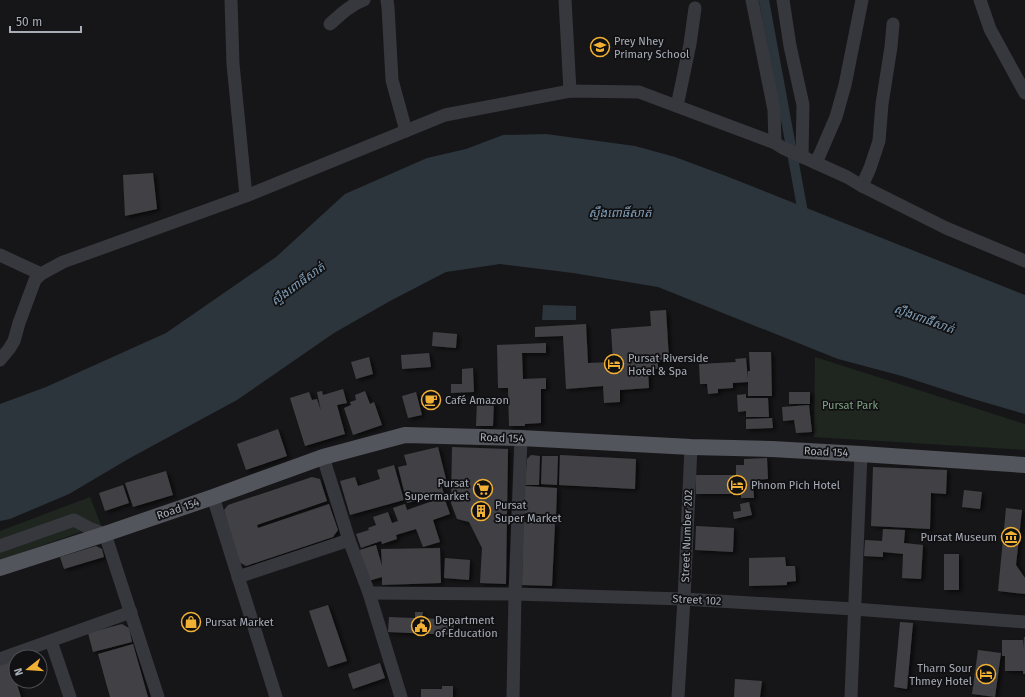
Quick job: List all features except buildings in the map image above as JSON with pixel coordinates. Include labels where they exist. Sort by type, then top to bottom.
[{"type":"main road","name":"Road 154","points":[[0,568],[214,497],[323,457],[405,435],[521,438],[691,447],[772,449],[1025,465]]},
{"type":"street","points":[[231,0],[233,64],[246,196]]},
{"type":"street","points":[[330,24],[356,3],[364,0]]},
{"type":"street","points":[[387,0],[392,80],[406,131]]},
{"type":"street","points":[[565,0],[570,91]]},
{"type":"street","points":[[752,0],[774,110],[779,146]]},
{"type":"street","points":[[784,0],[790,46],[803,105],[799,156]]},
{"type":"street","points":[[816,163],[836,117],[845,85],[862,0]]},
{"type":"street","points":[[980,0],[990,29],[1025,93]]},
{"type":"street","points":[[677,106],[690,44],[695,8]]},
{"type":"street","points":[[862,186],[879,141],[882,104],[893,24]]},
{"type":"street","points":[[0,360],[9,350],[14,341],[35,280],[40,274],[63,262],[246,196],[445,115],[570,91],[639,92],[677,106],[779,146],[848,177],[862,186],[946,228],[1025,261]]},
{"type":"street","points":[[0,255],[40,274]]},
{"type":"street","points":[[513,697],[521,438]]},
{"type":"street","name":"Street Number 202","points":[[678,697],[691,447]]},
{"type":"street","points":[[851,697],[861,454]]},
{"type":"street","points":[[323,457],[349,540],[369,593],[401,697]]},
{"type":"street","points":[[214,497],[276,697]]},
{"type":"street","points":[[0,546],[74,520],[89,528],[106,534],[158,697]]},
{"type":"street","points":[[238,577],[349,540]]},
{"type":"street","name":"Street 102","points":[[369,593],[515,594],[684,600],[854,609],[1025,622]]},
{"type":"street","points":[[0,659],[131,612]]},
{"type":"street","points":[[52,641],[70,697]]},
{"type":"green space","name":"Pursat Park","points":[[815,357],[1025,424],[1025,450],[814,437]]},
{"type":"green space","points":[[90,497],[101,525],[0,560],[0,531]]},
{"type":"water","name":"ស្ទឹងពោធិ៍សាត់","points":[[546,134],[635,146],[675,157],[1025,295],[1025,414],[902,376],[838,359],[658,287],[573,273],[500,264],[446,272],[390,301],[334,333],[237,400],[130,458],[69,494],[10,519],[0,521],[0,404],[46,387],[166,333],[276,257],[345,194],[427,158],[466,149],[503,135]]},
{"type":"water","points":[[543,305],[576,306],[576,320],[542,320]]},
{"type":"waterway","points":[[764,0],[804,218]]},
{"type":"place","name":"Prey Nhey Primary School","points":[[600,47]]},
{"type":"place","name":"Pursat Riverside Hotel & Spa","points":[[614,364]]},
{"type":"place","name":"Café Amazon","points":[[431,400]]},
{"type":"place","name":"Phnom Pich Hotel","points":[[737,485]]},
{"type":"place","name":"Pursat Supermarket","points":[[483,489]]},
{"type":"place","name":"Pursat Super Market","points":[[481,511]]},
{"type":"place","name":"Pursat Museum","points":[[1011,537]]},
{"type":"place","name":"Pursat Market","points":[[191,622]]},
{"type":"place","name":"Department of Education","points":[[421,626]]},
{"type":"place","name":"Tharn Sour Thmey Hotel","points":[[986,674]]}]
